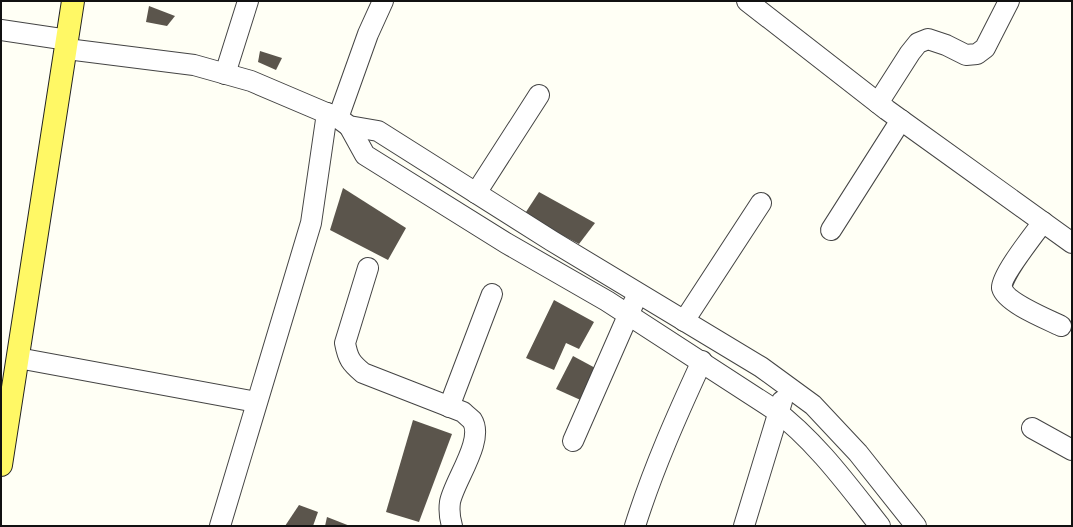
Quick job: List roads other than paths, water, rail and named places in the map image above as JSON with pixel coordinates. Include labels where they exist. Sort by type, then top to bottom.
[{"type":"main road","points":[[1,465],[73,1]]},
{"type":"street","points":[[225,74],[248,1]]},
{"type":"street","points":[[220,526],[311,223],[338,119],[368,34],[383,1]]},
{"type":"street","points":[[747,1],[878,103],[1072,243]]},
{"type":"street","points":[[878,103],[918,43],[928,39],[946,45],[966,55],[977,54],[985,48],[1009,1]]},
{"type":"street","points":[[1,30],[67,44],[194,65],[251,81],[338,119],[378,130],[552,241],[725,345],[788,386],[812,404],[858,453],[916,526]]},
{"type":"street","points":[[476,193],[539,95]]},
{"type":"street","points":[[338,119],[366,155],[506,243],[629,315],[707,364],[778,412],[793,424],[811,442],[850,487],[880,526]]},
{"type":"street","points":[[831,230],[901,120]]},
{"type":"street","points":[[684,321],[761,203]]},
{"type":"street","points":[[1043,222],[1008,271],[1002,281],[1002,287],[1004,292],[1014,302],[1061,326]]},
{"type":"street","points":[[368,268],[345,343],[347,354],[352,364],[363,373],[463,412],[472,420],[476,433],[472,449],[450,501],[450,520],[452,526]]},
{"type":"street","points":[[573,441],[638,293]]},
{"type":"street","points":[[449,407],[492,294]]},
{"type":"street","points":[[635,526],[644,497],[669,434],[707,364],[725,345]]},
{"type":"street","points":[[18,358],[256,402]]},
{"type":"street","points":[[744,526],[778,412],[788,386]]},
{"type":"street","points":[[1032,428],[1072,450]]}]
